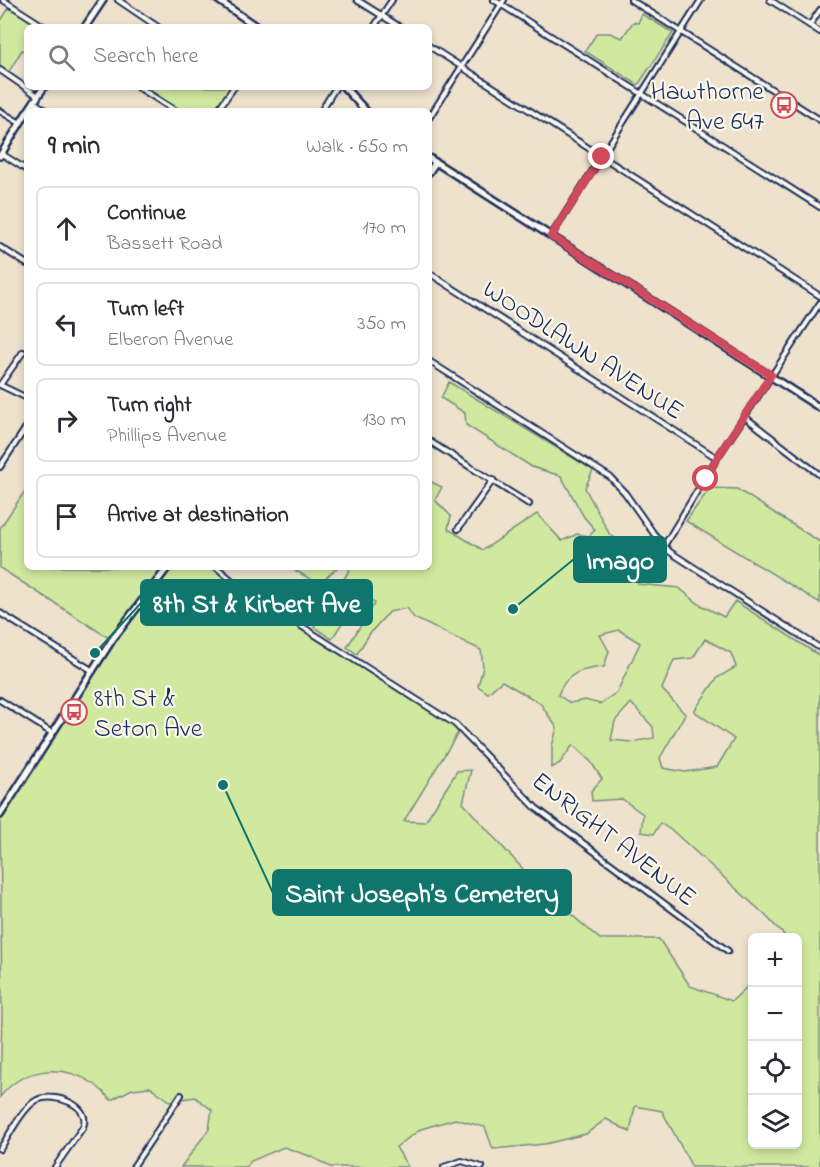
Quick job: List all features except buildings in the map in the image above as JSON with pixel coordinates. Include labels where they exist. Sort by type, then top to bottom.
[{"type":"street","points":[[3,0],[40,24]]},
{"type":"street","points":[[87,24],[103,0]]},
{"type":"street","points":[[118,0],[154,24]]},
{"type":"street","points":[[218,0],[253,24]]},
{"type":"street","points":[[357,0],[396,24]]},
{"type":"street","points":[[376,24],[392,0]]},
{"type":"street","points":[[494,0],[820,207]]},
{"type":"street","points":[[432,113],[504,0]]},
{"type":"street","points":[[631,0],[820,120]]},
{"type":"street","points":[[551,236],[701,0]]},
{"type":"street","points":[[770,0],[820,32]]},
{"type":"street","points":[[810,25],[820,10]]},
{"type":"street","points":[[432,48],[820,296]]},
{"type":"street","points":[[0,70],[24,86]]},
{"type":"street","points":[[29,90],[38,96]]},
{"type":"street","points":[[30,108],[42,90]]},
{"type":"street","points":[[143,90],[171,108]]},
{"type":"street","points":[[220,108],[232,90]]},
{"type":"street","points":[[323,108],[334,90]]},
{"type":"street","points":[[347,90],[363,108]]},
{"type":"street","points":[[34,102],[43,108]]},
{"type":"street","points":[[0,111],[20,123]]},
{"type":"street","points":[[24,117],[1,155],[24,168]]},
{"type":"street","points":[[432,160],[820,408]]},
{"type":"street","points":[[432,168],[435,163]]},
{"type":"street","points":[[0,247],[24,262]]},
{"type":"street","name":"WOODLAWN AVENUE","points":[[432,275],[717,458]]},
{"type":"street","points":[[664,546],[717,458],[820,303]]},
{"type":"street","points":[[23,352],[0,385],[24,397]]},
{"type":"street","points":[[432,363],[610,477],[625,493],[664,546],[679,558],[820,648]]},
{"type":"street","points":[[745,417],[820,475]]},
{"type":"street","points":[[0,466],[24,430]]},
{"type":"street","points":[[432,443],[529,504]]},
{"type":"street","points":[[458,529],[493,480]]},
{"type":"street","points":[[0,815],[112,640],[166,570]]},
{"type":"street","name":"ENRIGHT AVENUE","points":[[220,570],[240,587],[455,724],[536,808],[728,951]]},
{"type":"street","points":[[0,613],[93,671]]},
{"type":"street","points":[[0,700],[52,733]]},
{"type":"street","points":[[133,1167],[181,1095]]},
{"type":"street","points":[[0,1149],[34,1101],[49,1097],[64,1101],[82,1110],[85,1121],[83,1128],[56,1167]]},
{"type":"street","points":[[444,1167],[462,1161],[482,1167]]},
{"type":"green space","points":[[11,5],[40,24],[24,24],[24,51],[22,50],[7,75],[0,70],[0,22]]},
{"type":"green space","points":[[642,14],[673,33],[638,85],[585,51],[597,33],[610,33],[622,38],[633,22],[638,23]]},
{"type":"green space","points":[[143,90],[232,90],[219,108],[171,108]]},
{"type":"green space","points":[[449,382],[593,470],[585,488],[610,535],[629,546],[638,584],[679,588],[699,604],[724,617],[735,601],[820,656],[820,1167],[692,1167],[662,1111],[635,1106],[630,1132],[606,1119],[586,1134],[545,1144],[493,1149],[485,1127],[455,1119],[421,1129],[396,1147],[408,1167],[330,1167],[312,1157],[284,1147],[251,1161],[246,1167],[181,1167],[209,1129],[212,1110],[195,1097],[170,1101],[150,1087],[132,1089],[111,1100],[82,1077],[69,1073],[44,1071],[20,1079],[0,1097],[2,1016],[0,815],[112,640],[0,568],[0,528],[24,492],[24,570],[219,570],[231,580],[461,728],[404,821],[425,822],[457,771],[471,770],[463,803],[540,888],[600,939],[659,939],[690,986],[732,1001],[748,986],[748,1149],[802,1149],[802,933],[782,933],[675,833],[660,823],[654,834],[641,832],[643,814],[622,799],[592,801],[591,791],[602,779],[591,762],[573,745],[560,763],[552,768],[552,746],[557,728],[540,703],[502,681],[488,693],[478,686],[483,667],[481,650],[414,618],[407,608],[389,612],[370,633],[357,654],[347,647],[375,603],[361,593],[332,639],[314,627],[349,570],[432,570],[432,482],[442,487],[435,500],[451,516],[448,529],[483,550],[537,514],[562,541],[577,534],[589,536],[595,530],[584,517],[561,476],[532,467],[466,425],[465,413],[441,398]],"holes":[[[619,630],[640,643],[617,692],[600,704],[585,700],[570,703],[558,695],[561,687],[576,673],[604,667],[609,651],[600,635]],[[705,639],[731,653],[736,667],[717,678],[694,711],[734,739],[717,767],[685,772],[663,768],[660,758],[685,714],[662,689],[674,660],[693,658]],[[631,703],[653,727],[654,738],[632,742],[611,740],[615,721]]]},
{"type":"green space","points":[[710,488],[737,489],[820,542],[820,603],[686,521]]},
{"type":"green space","points":[[294,570],[335,570],[319,584]]},
{"type":"place","name":"Hawthorne Ave 647","points":[[784,105]]},
{"type":"place","name":"Imago","points":[[513,609]]},
{"type":"place","name":"8th St & Kirbert Ave","points":[[95,653]]},
{"type":"place","name":"8th St & Seton Ave","points":[[74,712]]},
{"type":"place","name":"Saint Joseph’s Cemetery","points":[[223,785]]},
{"type":"route","points":[[602,157],[551,236],[771,375],[717,458],[706,479]]}]
